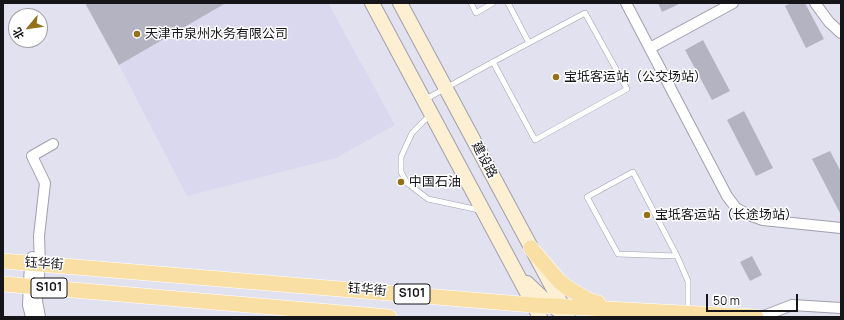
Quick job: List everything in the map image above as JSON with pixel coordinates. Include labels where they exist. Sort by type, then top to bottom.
[{"type":"main road","name":"建设路","points":[[372,3],[537,311]]},
{"type":"main road","name":"建设路","points":[[400,3],[531,248],[562,311]]},
{"type":"main road","points":[[531,248],[559,281],[568,288],[588,300],[620,309]]},
{"type":"main road","points":[[509,258],[527,283],[562,311]]},
{"type":"main road","name":"钰华街","points":[[3,261],[537,311],[620,309],[688,315],[756,317]]},
{"type":"main road","name":"钰华街","points":[[3,284],[389,317]]},
{"type":"street","points":[[626,3],[726,196],[736,208],[748,216],[763,220],[841,228]]},
{"type":"street","points":[[650,48],[733,3]]},
{"type":"street","points":[[815,3],[829,22],[841,33]]},
{"type":"street","points":[[31,317],[28,305],[33,287],[45,183],[32,156],[53,144]]},
{"type":"street","points":[[33,287],[40,317]]},
{"type":"street","points":[[761,317],[792,305],[841,308]]},
{"type":"lane","points":[[471,3],[476,13],[493,3]]},
{"type":"lane","points":[[508,3],[528,43]]},
{"type":"lane","points":[[425,100],[492,62],[585,12],[627,89],[535,140],[492,62]]},
{"type":"lane","points":[[432,113],[412,134],[401,157],[401,172],[407,183],[428,199],[484,210]]},
{"type":"lane","points":[[677,256],[618,254],[587,197],[633,172],[677,256],[688,281],[688,315]]},
{"type":"shaded area","points":[[226,3],[328,3],[395,125],[336,158],[187,196],[119,65]]},
{"type":"building","name":"天津市泉州水务有限公司","points":[[85,3],[226,3],[119,65]]},
{"type":"building","points":[[658,3],[681,3],[662,12]]},
{"type":"building","points":[[791,3],[805,3],[824,39],[806,48],[785,6]]},
{"type":"building","points":[[703,40],[730,91],[712,100],[685,50]]},
{"type":"building","points":[[744,111],[773,168],[756,176],[727,120]]},
{"type":"building","points":[[830,151],[841,172],[841,215],[812,159]]},
{"type":"building","points":[[752,256],[762,275],[750,281],[740,262]]},
{"type":"place","name":"天津市泉州水务有限公司","points":[[137,34]]},
{"type":"place","name":"宝坻客运站（公交场站）","points":[[556,77]]},
{"type":"place","name":"中国石油","points":[[401,182]]},
{"type":"place","name":"宝坻客运站（长途场站）","points":[[647,215]]}]
